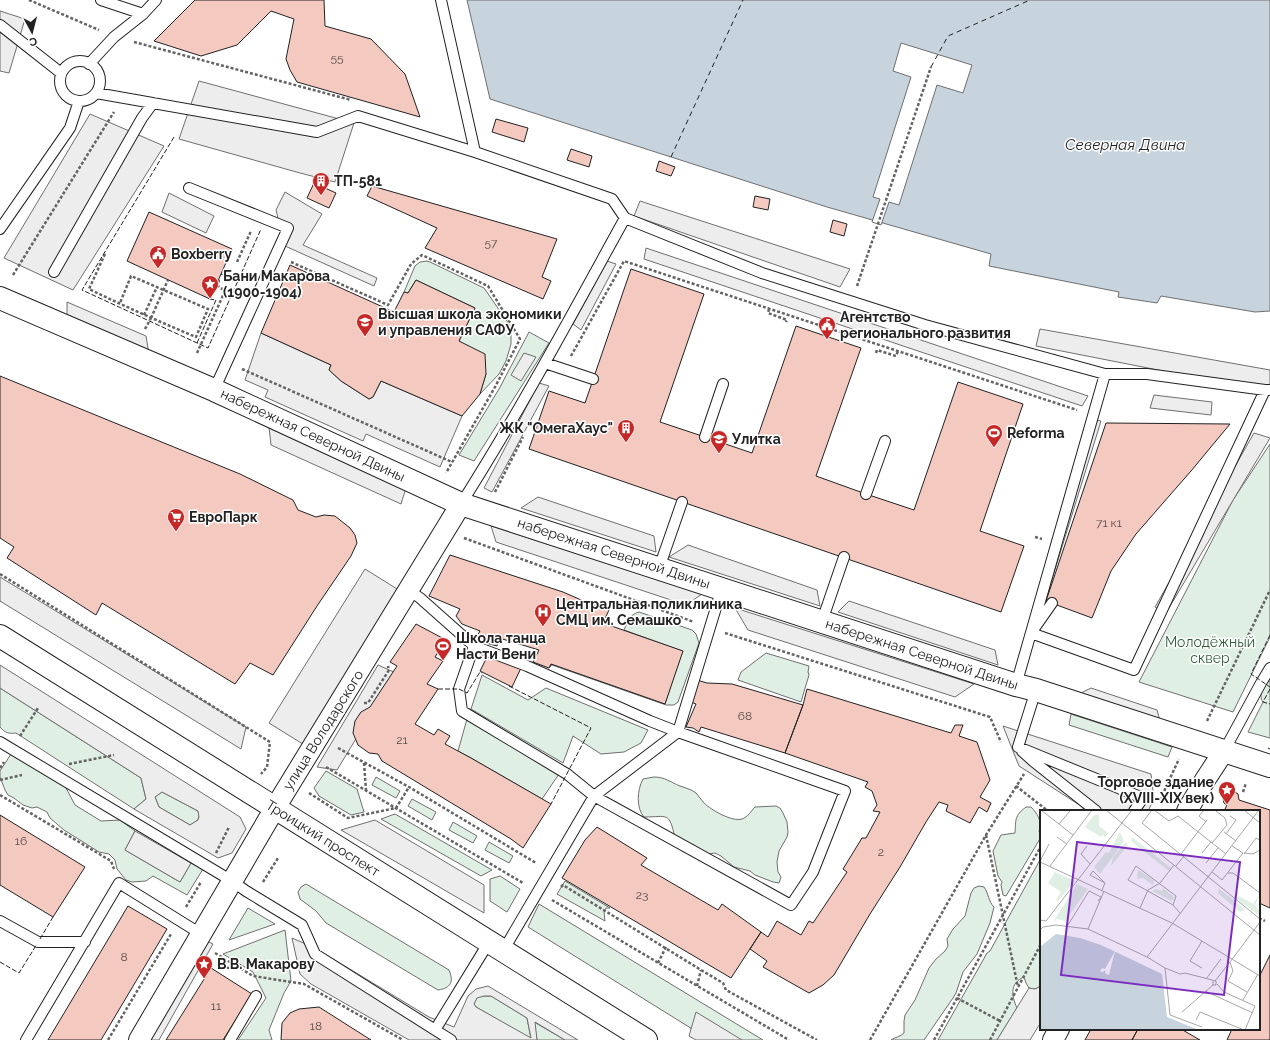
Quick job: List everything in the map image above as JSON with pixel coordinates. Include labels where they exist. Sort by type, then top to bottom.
[{"type":"street","name":"набережная Северной Двины","points":[[0,298],[214,390],[461,504],[1270,766]]},
{"type":"street","name":"улица Володарского","points":[[139,1040],[275,808],[461,504]]},
{"type":"street","name":"Троицкий проспект","points":[[0,636],[646,1040]]},
{"type":"street","points":[[1188,810],[1224,751]]},
{"type":"street","points":[[1053,1040],[1058,1030]]},
{"type":"lane","points":[[101,0],[143,14]]},
{"type":"lane","points":[[89,64],[114,37],[143,14],[156,0]]},
{"type":"lane","points":[[441,0],[475,152]]},
{"type":"lane","points":[[0,25],[61,74]]},
{"type":"lane","points":[[76,61],[89,64],[98,74],[100,80],[99,87],[96,93],[86,100],[73,100],[63,92],[60,86],[61,74],[64,68],[76,61]]},
{"type":"lane","points":[[96,93],[317,132],[358,116],[475,152],[612,199],[625,218],[762,273],[925,325],[1105,374],[1147,374],[1268,390],[1134,670],[1031,633]]},
{"type":"lane","points":[[0,229],[70,128],[79,101]]},
{"type":"lane","points":[[54,272],[142,118],[153,103]]},
{"type":"lane","points":[[189,188],[288,228],[214,390]]},
{"type":"lane","points":[[461,504],[484,468],[572,316],[625,218]]},
{"type":"lane","points":[[545,363],[593,379]]},
{"type":"lane","points":[[1018,747],[1026,688],[1031,633],[1105,374]]},
{"type":"lane","points":[[705,437],[723,384]]},
{"type":"lane","points":[[866,494],[884,440]]},
{"type":"lane","points":[[659,568],[682,502]]},
{"type":"lane","points":[[822,621],[844,557]]},
{"type":"lane","points":[[435,1030],[496,946],[538,892],[594,796],[678,732],[722,588]]},
{"type":"lane","points":[[409,590],[474,646],[527,666],[678,732],[845,790],[813,872],[791,905],[594,796],[567,774],[462,711],[459,689],[474,646]]},
{"type":"lane","points":[[1031,633],[1052,603]]},
{"type":"lane","points":[[1224,751],[1270,668]]},
{"type":"lane","points":[[0,742],[232,881],[302,925],[315,954],[451,1040]]},
{"type":"lane","points":[[1018,747],[1033,761],[1095,810]]},
{"type":"lane","points":[[1018,747],[1143,798],[1135,810]]},
{"type":"lane","points":[[26,1040],[119,883],[201,934]]},
{"type":"lane","points":[[0,920],[38,942],[85,942]]},
{"type":"lane","points":[[230,1040],[256,996]]},
{"type":"path","points":[[29,0],[114,37],[358,102]]},
{"type":"path","points":[[852,302],[931,67]]},
{"type":"path","points":[[13,275],[123,97]]},
{"type":"path","points":[[237,262],[254,225]]},
{"type":"path","points":[[106,254],[89,289],[144,315],[196,337],[208,309],[131,276],[120,303]]},
{"type":"path","points":[[289,262],[388,305],[411,264],[422,255],[488,286],[520,339],[495,387],[444,477]]},
{"type":"path","points":[[564,369],[624,261],[1078,410]]},
{"type":"path","points":[[197,352],[225,291],[218,286],[219,279]]},
{"type":"path","points":[[146,329],[168,280]]},
{"type":"path","points":[[144,315],[157,287]]},
{"type":"path","points":[[769,309],[768,313],[787,320],[786,322]]},
{"type":"path","points":[[876,353],[877,350],[896,356],[898,351]]},
{"type":"path","points":[[227,362],[452,462]]},
{"type":"path","points":[[492,498],[526,433]]},
{"type":"path","points":[[462,537],[711,628],[990,717],[1003,746]]},
{"type":"path","points":[[0,574],[270,742],[267,767],[261,775]]},
{"type":"path","points":[[1207,722],[1270,590]]},
{"type":"path","points":[[334,746],[550,871],[563,885],[723,983],[726,990],[817,1040]]},
{"type":"path","points":[[364,763],[366,790]]},
{"type":"path","points":[[322,764],[538,892]]},
{"type":"path","points":[[1157,806],[1176,768]]},
{"type":"path","points":[[1018,771],[1029,778]]},
{"type":"path","points":[[870,1040],[986,835],[1024,774]]},
{"type":"path","points":[[1016,786],[1047,810]]},
{"type":"path","points":[[306,791],[348,818],[396,808],[408,788]]},
{"type":"path","points":[[0,795],[111,861],[119,883]]},
{"type":"path","points":[[986,835],[1018,987]]},
{"type":"path","points":[[934,1040],[1040,848]]},
{"type":"path","points":[[263,883],[278,858]]},
{"type":"path","points":[[558,890],[563,885]]},
{"type":"path","points":[[554,894],[550,899],[789,1040]]},
{"type":"path","points":[[1260,918],[1265,921]]},
{"type":"path","points":[[990,1040],[1040,946]]},
{"type":"path","points":[[658,963],[666,947]]},
{"type":"path","points":[[212,951],[253,976],[304,984],[403,1040]]},
{"type":"path","points":[[697,986],[701,970]]},
{"type":"path","points":[[957,998],[1000,1021]]},
{"type":"green space","points":[[427,261],[484,288],[511,327],[511,344],[506,361],[499,374],[480,394],[486,374],[459,341],[475,308],[416,280],[408,293],[404,292],[415,266],[420,262]]},
{"type":"green space","points":[[529,332],[549,343],[474,461],[459,455],[499,389]]},
{"type":"green space","name":"Молодёжный сквер","points":[[1270,444],[1270,637],[1233,712],[1139,682],[1233,500]]},
{"type":"green space","points":[[639,612],[692,630],[696,634],[699,643],[678,702],[674,705],[666,705],[552,665],[549,668],[551,664],[665,704],[682,651],[624,630],[631,617]]},
{"type":"green space","points":[[766,653],[809,666],[809,675],[801,702],[738,680],[741,672]]},
{"type":"green space","points":[[482,675],[528,700],[546,688],[648,730],[641,743],[624,752],[601,754],[573,736],[563,763],[471,709]]},
{"type":"green space","points":[[1270,677],[1270,738],[1248,732],[1263,702],[1261,699],[1262,692]]},
{"type":"green space","points":[[0,688],[141,778],[146,799],[134,809],[16,733],[5,732],[0,727]]},
{"type":"green space","points":[[1071,714],[1172,747],[1168,757],[1069,725]]},
{"type":"green space","points":[[467,719],[559,774],[542,799],[458,751]]},
{"type":"green space","points":[[11,754],[65,786],[75,805],[101,821],[120,820],[135,831],[125,850],[180,882],[191,863],[203,869],[187,895],[153,876],[146,881],[132,882],[126,880],[117,869],[115,860],[109,854],[99,852],[64,830],[50,818],[47,812],[37,807],[32,808],[23,805],[8,795],[0,777],[0,771]]},
{"type":"green space","points":[[326,771],[357,789],[364,812],[351,815],[319,796],[314,788]]},
{"type":"green space","points":[[376,777],[400,791],[396,798],[372,785]]},
{"type":"green space","points":[[654,777],[664,779],[692,790],[711,809],[733,819],[744,818],[755,807],[776,806],[780,808],[787,822],[788,832],[787,837],[779,851],[777,862],[778,872],[781,877],[779,883],[755,875],[750,871],[734,867],[715,853],[696,853],[675,838],[671,823],[666,817],[644,817],[641,813],[638,799],[641,783],[643,779]]},
{"type":"green space","points":[[162,792],[198,811],[198,820],[190,825],[159,807],[155,797]]},
{"type":"green space","points":[[412,799],[436,812],[432,820],[408,806]]},
{"type":"green space","points":[[1026,807],[1031,807],[1039,818],[1040,839],[1006,896],[1003,895],[1001,885],[1002,882],[998,876],[993,851],[1001,835],[1015,833],[1016,821],[1022,810]]},
{"type":"green space","points":[[395,814],[492,870],[481,876],[381,819]]},
{"type":"green space","points":[[453,822],[477,836],[473,843],[449,830]]},
{"type":"green space","points":[[489,842],[513,856],[509,863],[485,850]]},
{"type":"green space","points":[[1040,860],[1040,986],[1035,989],[1029,988],[1024,977],[1016,983],[1013,994],[1017,1008],[997,1040],[938,1040],[987,953],[990,951]]},
{"type":"green space","points":[[500,876],[520,889],[507,912],[490,901],[490,879]]},
{"type":"green space","points":[[565,881],[610,908],[606,908],[604,912],[605,921],[557,894]]},
{"type":"green space","points":[[306,884],[449,970],[451,981],[449,986],[438,990],[326,923],[316,911],[300,899],[298,892],[301,887]]},
{"type":"green space","points":[[979,886],[984,887],[994,907],[990,923],[977,954],[963,972],[956,993],[924,1040],[891,1040],[904,1033],[905,1015],[915,1000],[929,968],[945,951],[948,946],[947,939],[953,929],[965,916],[971,893],[974,888]]},
{"type":"green space","points":[[539,904],[763,1040],[710,1040],[528,927]]},
{"type":"green space","points":[[248,908],[275,924],[229,940]]},
{"type":"green space","points":[[285,930],[291,981],[284,993],[269,1030],[272,1040],[238,1040],[266,998],[253,972],[223,954]]},
{"type":"green space","points":[[491,996],[527,1018],[531,1039],[476,1007],[474,1004],[477,997]]},
{"type":"green space","points":[[534,1022],[565,1040],[537,1040]]},
{"type":"shaded area","points":[[0,11],[25,19],[9,73],[0,71]]},
{"type":"shaded area","points":[[199,81],[354,123],[335,182],[179,139]]},
{"type":"shaded area","points":[[90,114],[164,146],[73,290],[4,258]]},
{"type":"shaded area","points":[[285,192],[322,214],[303,245],[377,278],[374,286],[285,246],[276,210]]},
{"type":"shaded area","points":[[169,193],[214,216],[206,233],[162,212]]},
{"type":"shaded area","points":[[640,201],[850,269],[840,287],[634,216]]},
{"type":"shaded area","points":[[646,248],[1088,396],[1082,406],[644,259]]},
{"type":"shaded area","points":[[607,261],[616,264],[581,330],[573,324]]},
{"type":"shaded area","points":[[67,302],[146,336],[149,354],[67,319]]},
{"type":"shaded area","points":[[1040,329],[1270,370],[1270,392],[1036,346]]},
{"type":"shaded area","points":[[261,333],[331,365],[329,370],[341,381],[369,399],[373,397],[381,381],[462,416],[440,467],[366,434],[363,441],[265,397],[268,390],[245,380]]},
{"type":"shaded area","points":[[524,353],[536,357],[521,381],[511,375]]},
{"type":"shaded area","points":[[539,383],[549,386],[492,492],[484,488]]},
{"type":"shaded area","points":[[1154,395],[1212,402],[1211,415],[1150,408]]},
{"type":"shaded area","points":[[1095,420],[1101,421],[1049,589]]},
{"type":"shaded area","points":[[269,427],[406,488],[401,504],[271,445]]},
{"type":"shaded area","points":[[1254,433],[1270,438],[1166,613],[1155,607]]},
{"type":"shaded area","points":[[538,497],[654,536],[656,552],[521,508]]},
{"type":"shaded area","points":[[491,526],[702,594],[686,605],[496,542]]},
{"type":"shaded area","points":[[688,545],[817,590],[820,606],[669,557]]},
{"type":"shaded area","points":[[365,569],[402,592],[306,746],[269,723]]},
{"type":"shaded area","points":[[0,577],[246,727],[241,749],[0,601]]},
{"type":"shaded area","points":[[849,601],[995,650],[998,665],[838,612]]},
{"type":"shaded area","points":[[735,608],[974,684],[955,697],[748,630]]},
{"type":"shaded area","points":[[0,665],[240,817],[246,829],[232,853],[218,858],[134,809],[146,799],[141,778],[0,688]],"holes":[[[162,792],[198,811],[198,820],[190,825],[159,807],[155,797]]]},
{"type":"shaded area","points":[[378,665],[396,673],[337,770],[317,767]]},
{"type":"shaded area","points":[[1091,688],[1157,710],[1161,724],[1075,696]]},
{"type":"shaded area","points":[[1003,726],[1151,774],[1154,799],[1148,810],[1084,810],[1081,806],[1019,766]]},
{"type":"shaded area","points":[[375,820],[484,885],[484,913],[341,830]]},
{"type":"shaded area","points":[[135,831],[191,863],[180,882],[125,850]]},
{"type":"shaded area","points":[[292,938],[315,948],[429,1017],[454,1027],[468,996],[476,989],[488,986],[578,1040],[565,1040],[535,1022],[537,1040],[409,1040],[311,984],[300,974]],"holes":[[[491,996],[527,1018],[531,1038],[476,1007],[474,1004],[477,998]]]},
{"type":"shaded area","points":[[207,941],[213,944],[159,1040],[152,1040],[149,1037]]},
{"type":"shaded area","points":[[1040,986],[1040,1024],[1030,1040],[997,1040],[1029,988],[1035,989]]},
{"type":"shaded area","points":[[696,1012],[742,1040],[696,1040],[689,1036]]},
{"type":"water","name":"Северная Двина","points":[[467,0],[1270,0],[1270,311],[1255,312],[1161,296],[1157,303],[1118,297],[1119,292],[989,266],[991,254],[827,207],[490,99]]},
{"type":"pier","points":[[901,43],[972,65],[963,93],[937,85],[899,205],[889,202],[881,225],[872,222],[880,199],[873,197],[911,77],[893,71]]},
{"type":"building","points":[[195,0],[324,0],[325,26],[371,39],[405,74],[420,117],[297,82],[286,59],[294,19],[271,11],[237,45],[201,56],[154,41]]},
{"type":"building","points":[[496,119],[528,128],[524,142],[492,132]]},
{"type":"building","points":[[571,149],[592,156],[589,167],[567,160]]},
{"type":"building","points":[[659,161],[675,167],[671,176],[656,171]]},
{"type":"building","name":"ТП-581","points":[[314,183],[336,193],[329,208],[307,198]]},
{"type":"building","points":[[372,186],[557,239],[542,277],[551,281],[543,299],[425,248],[437,228],[367,196]]},
{"type":"building","points":[[755,196],[770,199],[768,210],[753,207]]},
{"type":"building","points":[[149,212],[232,249],[210,299],[127,261]]},
{"type":"building","points":[[833,220],[847,224],[844,236],[830,232]]},
{"type":"building","name":"Высшая школа экономики и управления САФУ","points":[[290,265],[394,312],[404,292],[408,293],[416,280],[475,308],[459,341],[485,354],[486,374],[480,394],[462,416],[381,381],[373,397],[369,399],[341,381],[329,370],[331,365],[261,333]]},
{"type":"building","name":"ЖК \"ОмегаХаус\"","points":[[631,269],[704,294],[660,422],[752,453],[796,326],[861,348],[816,476],[866,494],[914,510],[958,382],[1023,404],[980,531],[1024,546],[1001,612],[529,449],[549,391],[585,403]]},
{"type":"building","name":"ЕвроПарк","points":[[0,376],[240,474],[293,500],[298,510],[316,517],[324,515],[335,516],[350,528],[355,535],[357,543],[351,556],[273,675],[250,663],[235,684],[102,603],[96,615],[7,558],[14,547],[0,538]]},
{"type":"building","points":[[1106,423],[1230,424],[1136,534],[1111,571],[1092,618],[1046,601]]},
{"type":"building","name":"Центральная поликлиника СМЦ им. Семашко","points":[[450,555],[563,592],[609,610],[603,623],[683,651],[665,704],[551,664],[549,668],[533,662],[539,650],[499,638],[497,646],[475,639],[480,631],[462,624],[456,616],[460,609],[429,596]]},
{"type":"building","points":[[416,624],[446,640],[435,657],[443,661],[427,684],[438,689],[415,724],[434,735],[438,729],[450,736],[445,744],[551,804],[523,848],[511,839],[382,761],[378,754],[369,753],[358,745],[353,733],[355,721],[361,712],[370,707],[397,666],[390,662]]},
{"type":"building","points":[[489,653],[521,668],[512,687],[480,671]]},
{"type":"building","points":[[697,680],[707,683],[732,684],[803,705],[785,753],[701,727],[699,732],[693,728],[686,727],[696,704],[691,702]]},
{"type":"building","points":[[807,689],[951,733],[955,725],[963,725],[959,736],[977,742],[990,780],[980,797],[991,803],[987,812],[979,807],[970,823],[946,811],[948,805],[939,802],[834,975],[823,985],[809,993],[763,967],[767,961],[750,949],[761,932],[768,937],[777,921],[801,935],[809,921],[813,923],[847,872],[843,869],[862,838],[866,838],[880,812],[873,811],[877,805],[872,791],[865,787],[868,782],[785,753],[803,705]]},
{"type":"building","points":[[1235,792],[1238,794],[1239,800],[1270,810],[1270,908],[1260,903],[1260,810],[1224,810],[1227,805],[1224,803],[1223,799]]},
{"type":"building","points":[[0,815],[85,867],[53,917],[0,885]]},
{"type":"building","points":[[597,827],[647,858],[641,865],[718,910],[722,904],[761,932],[731,978],[562,878],[585,840]]},
{"type":"building","points":[[128,906],[167,929],[101,1040],[48,1040]]},
{"type":"building","points":[[1270,955],[1270,1040],[1227,1040],[1232,1030],[1260,1030],[1260,975]]},
{"type":"building","points":[[211,968],[252,994],[223,1040],[166,1040]]},
{"type":"building","points":[[319,1007],[371,1040],[281,1040],[282,1023],[290,1013],[299,1009]]},
{"type":"building","points":[[1090,1030],[1137,1030],[1132,1040],[1085,1040]]},
{"type":"building","points":[[1137,1030],[1183,1030],[1200,1040],[1132,1040]]},
{"type":"ferry route","points":[[671,157],[743,0]]},
{"type":"ferry route","points":[[931,67],[948,36],[1030,0]]},
{"type":"fence","points":[[174,137],[82,290],[208,348],[261,229]]},
{"type":"fence","points":[[221,274],[238,282]]},
{"type":"fence","points":[[197,343],[216,300],[210,299]]},
{"type":"fence","points":[[1270,635],[1251,674],[1270,687]]},
{"type":"fence","points":[[438,689],[459,689],[467,693],[480,672],[482,673]]},
{"type":"fence","points":[[509,686],[591,728],[551,804]]},
{"type":"fence","points":[[1270,689],[1263,702],[1270,704]]},
{"type":"fence","points":[[40,939],[53,917]]},
{"type":"fence","points":[[0,962],[19,973],[37,944]]},
{"type":"place","name":"ТП-581","points":[[321,196]]},
{"type":"place","name":"Boxberry","points":[[158,269]]},
{"type":"place","name":"Бани Макарова (1900-1904)","points":[[210,299]]},
{"type":"place","name":"Высшая школа экономики и управления САФУ","points":[[365,337]]},
{"type":"place","name":"Агентство регионального развития","points":[[827,340]]},
{"type":"place","name":"ЖК \"ОмегаХаус\"","points":[[626,443]]},
{"type":"place","name":"Reforma","points":[[994,448]]},
{"type":"place","name":"Улитка","points":[[719,454]]},
{"type":"place","name":"ЕвроПарк","points":[[176,532]]},
{"type":"place","name":"Центральная поликлиника СМЦ им. Семашко","points":[[543,627]]},
{"type":"place","name":"Школа танца Насти Вени","points":[[443,661]]},
{"type":"place","name":"Торговое здание (XVIII-XIX век)","points":[[1227,805]]},
{"type":"place","name":"В.В. Макарову","points":[[204,979]]}]
